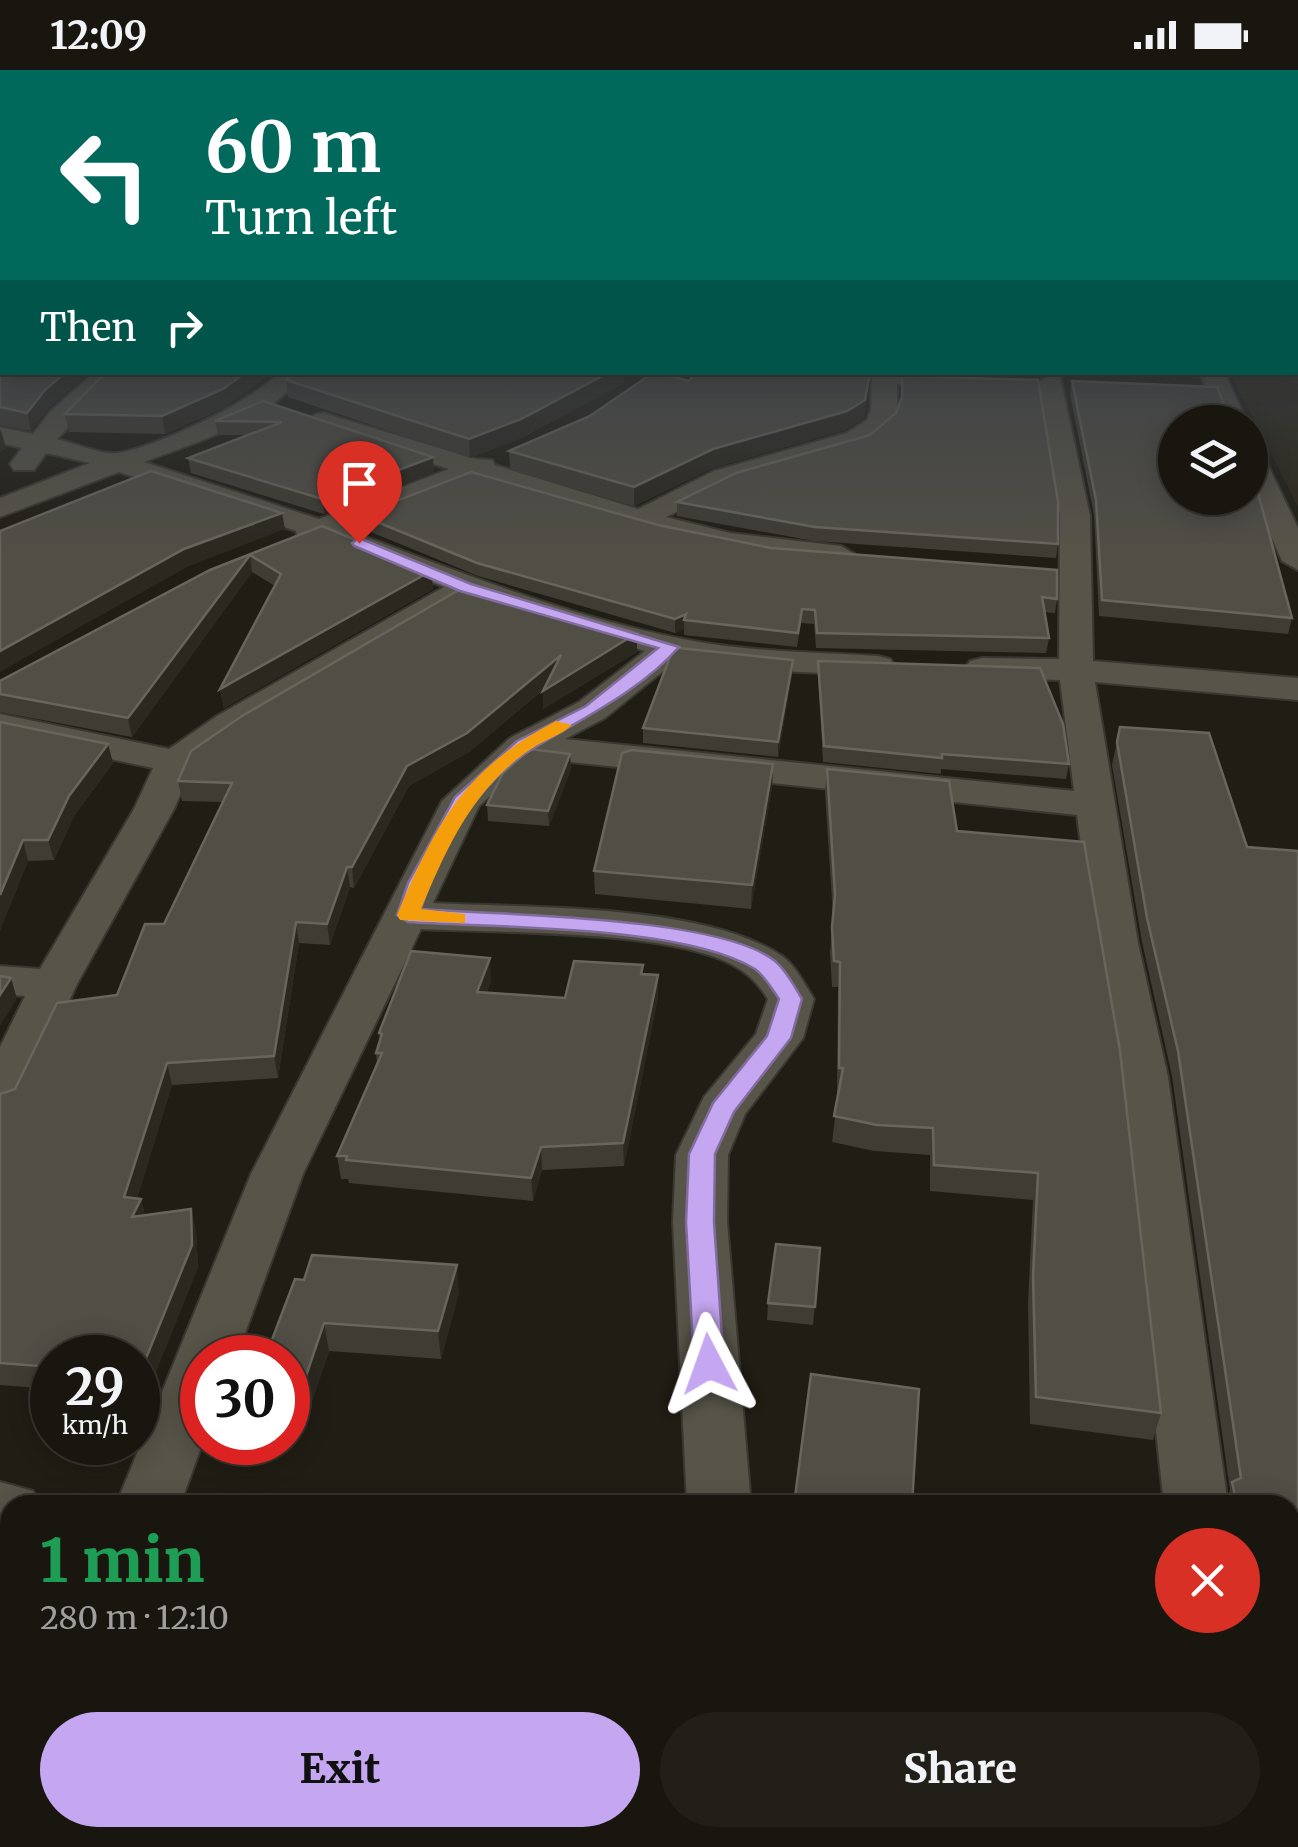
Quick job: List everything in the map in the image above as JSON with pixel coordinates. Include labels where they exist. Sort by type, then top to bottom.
[{"type":"street","points":[[0,492],[60,417],[92,388]]},
{"type":"street","points":[[0,508],[264,402],[277,388]]},
{"type":"street","points":[[640,519],[724,476],[857,439],[878,424],[884,410],[884,388]]},
{"type":"street","points":[[1052,388],[1075,516],[1056,570],[1143,1077],[1195,1495]]},
{"type":"street","points":[[264,402],[472,470],[640,519],[730,542],[861,557]]},
{"type":"street","points":[[0,435],[116,463],[324,528],[466,587],[670,647],[771,660],[906,666]]},
{"type":"street","points":[[271,549],[518,452]]},
{"type":"street","points":[[1268,497],[1298,561]]},
{"type":"street","points":[[0,1098],[54,984],[154,809],[175,762],[230,724],[466,587]]},
{"type":"street","points":[[215,1335],[278,1174],[408,915],[418,883],[462,802],[523,746],[592,710],[670,647]]},
{"type":"street","points":[[944,667],[1076,670],[1298,689]]},
{"type":"street","points":[[0,725],[72,736],[175,762]]},
{"type":"street","points":[[523,746],[1096,806]]},
{"type":"street","points":[[408,915],[666,933],[732,948],[768,967],[791,999],[779,1038],[722,1109],[702,1154],[700,1222],[717,1495]]},
{"type":"street","points":[[0,980],[54,984]]},
{"type":"street","points":[[152,1495],[180,1423]]},
{"type":"shaded area","points":[[1238,388],[1298,388],[1298,507],[1268,448],[1268,405],[1246,405]]},
{"type":"building","points":[[0,388],[47,388],[27,413],[0,407]]},
{"type":"building","points":[[90,388],[224,388],[162,416],[65,414]]},
{"type":"building","points":[[311,388],[580,388],[521,419],[469,439]]},
{"type":"building","points":[[631,388],[867,388],[865,400],[847,411],[713,449],[634,487],[509,451],[590,416]]},
{"type":"building","points":[[902,388],[1039,388],[1058,502],[1058,544],[815,527],[677,502],[736,473],[870,435],[896,413]]},
{"type":"building","points":[[1073,388],[1217,388],[1224,405],[1158,405],[1158,515],[1264,515],[1292,618],[1102,600],[1096,500]]},
{"type":"building","points":[[263,401],[433,457],[322,499],[188,458],[282,422],[215,421]]},
{"type":"building","points":[[151,471],[282,513],[184,549],[0,651],[0,531]]},
{"type":"building","points":[[471,472],[658,525],[771,548],[1057,570],[1057,599],[1042,597],[1049,638],[817,633],[815,610],[802,609],[798,633],[684,620],[686,614],[675,619],[477,563],[360,515]]},
{"type":"building","points":[[322,526],[431,571],[220,689],[281,574],[250,555],[128,718],[0,694],[0,681],[210,570]]},
{"type":"building","points":[[469,584],[637,633],[543,691],[561,655],[467,733],[407,766],[352,867],[347,867],[327,924],[296,922],[274,1056],[167,1063],[124,1197],[141,1199],[132,1217],[191,1209],[192,1245],[155,1335],[30,1335],[30,1365],[0,1363],[0,1094],[15,1089],[57,1003],[117,995],[145,924],[164,924],[232,783],[178,781],[191,751],[242,716]]},
{"type":"building","points":[[679,648],[793,660],[778,742],[643,728],[671,654]]},
{"type":"building","points":[[818,661],[1040,668],[1063,724],[1069,764],[942,754],[942,758],[824,746]]},
{"type":"building","points":[[0,722],[108,744],[69,796],[48,840],[23,840],[0,895]]},
{"type":"building","points":[[1120,727],[1209,733],[1247,847],[1298,851],[1298,1495],[1235,1495],[1232,1482],[1241,1478],[1178,1051],[1147,918],[1117,742]]},
{"type":"building","points":[[530,749],[570,754],[548,811],[487,805],[503,773]]},
{"type":"building","points":[[632,750],[773,764],[752,885],[594,871],[622,753]]},
{"type":"building","points":[[827,769],[949,781],[957,831],[1084,842],[1120,1051],[1161,1413],[1036,1397],[1033,1276],[1038,1173],[934,1165],[933,1128],[877,1125],[834,1116],[843,1068],[839,1068],[840,962],[834,961],[835,895]]},
{"type":"building","points":[[411,951],[490,958],[477,992],[565,998],[574,961],[643,965],[641,974],[658,975],[623,1143],[541,1147],[531,1178],[337,1156],[382,1053],[376,1053],[382,1034],[379,1033]]},
{"type":"building","points":[[0,976],[11,978],[0,995]]},
{"type":"building","points":[[776,1244],[820,1248],[815,1307],[768,1303]]},
{"type":"building","points":[[312,1255],[457,1265],[438,1331],[324,1323],[310,1364],[310,1335],[274,1335],[295,1279],[304,1280]]},
{"type":"building","points":[[811,1374],[919,1389],[913,1495],[795,1495]]},
{"type":"slow traffic","points":[[458,919],[408,915],[418,883],[433,855],[462,802],[523,746],[562,725]]},
{"type":"route","points":[[359,543],[466,587],[670,647],[592,710],[523,746],[462,802],[418,883],[408,915],[666,933],[732,948],[768,967],[791,999],[779,1038],[722,1109],[702,1154],[700,1222],[709,1364]]}]
